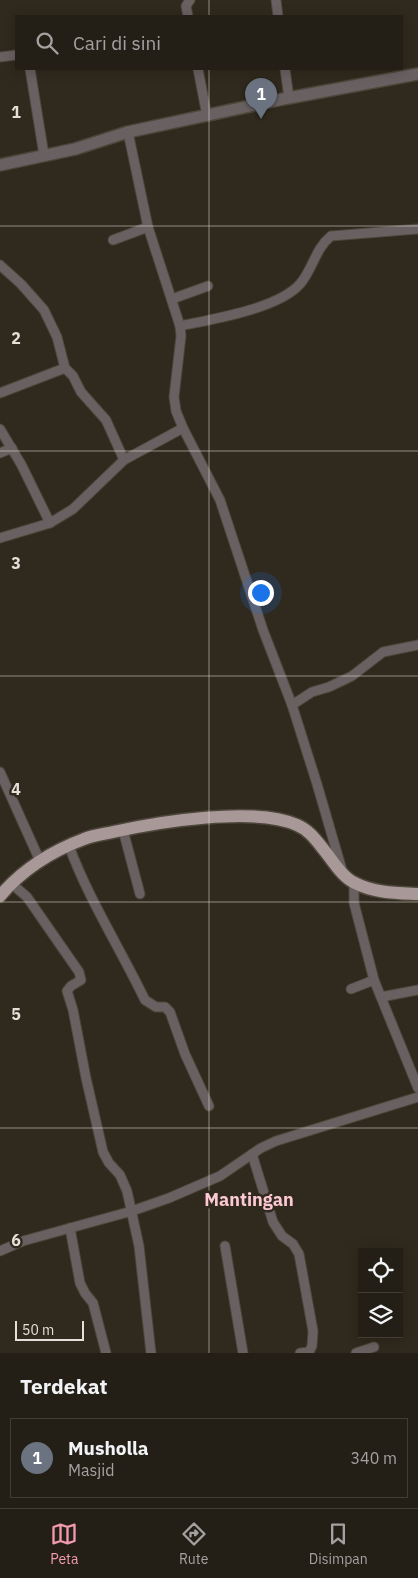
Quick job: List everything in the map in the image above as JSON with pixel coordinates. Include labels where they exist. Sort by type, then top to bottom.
[{"type":"main road","points":[[0,894],[18,877],[40,861],[85,838],[141,826],[204,818],[239,816],[266,816],[296,824],[308,831],[343,873],[354,883],[382,892],[418,894]]},
{"type":"street","points":[[188,15],[186,6],[190,0]]},
{"type":"street","points":[[276,0],[278,15]]},
{"type":"street","points":[[0,57],[15,54]]},
{"type":"street","points":[[30,70],[44,155]]},
{"type":"street","points":[[198,70],[207,116]]},
{"type":"street","points":[[285,70],[290,98]]},
{"type":"street","points":[[0,164],[92,145],[128,132],[290,98],[418,74]]},
{"type":"street","points":[[128,132],[148,227],[180,326],[181,336],[174,397],[176,411],[220,500],[263,630],[292,706],[343,873]]},
{"type":"street","points":[[113,240],[148,227]]},
{"type":"street","points":[[180,326],[274,302],[287,295],[299,285],[307,274],[318,249],[331,236],[418,229]]},
{"type":"street","points":[[0,265],[21,284],[44,310],[57,337],[66,368],[81,392],[106,420],[124,460]]},
{"type":"street","points":[[172,299],[208,286]]},
{"type":"street","points":[[0,393],[66,368]]},
{"type":"street","points":[[0,538],[50,523],[73,509],[124,460],[183,428]]},
{"type":"street","points":[[0,429],[12,448],[50,523]]},
{"type":"street","points":[[0,453],[12,448]]},
{"type":"street","points":[[292,706],[312,692],[329,687],[352,676],[383,652],[418,645]]},
{"type":"street","points":[[0,772],[40,861]]},
{"type":"street","points":[[123,830],[140,894]]},
{"type":"street","points":[[69,846],[95,905],[110,929],[145,1000],[156,1007],[166,1007],[170,1012],[201,1093],[209,1106]]},
{"type":"street","points":[[354,883],[354,903],[374,980],[418,1088]]},
{"type":"street","points":[[12,884],[27,897],[79,972],[80,980],[67,991],[73,1010],[103,1152],[109,1163],[120,1175],[127,1190],[132,1211],[139,1246],[152,1353]]},
{"type":"street","points":[[351,989],[374,980]]},
{"type":"street","points":[[381,997],[418,990]]},
{"type":"street","points":[[0,1251],[23,1241],[132,1211],[169,1198],[220,1176],[252,1154],[276,1141],[418,1097]]},
{"type":"street","points":[[252,1154],[273,1222],[282,1236],[293,1244],[299,1254],[313,1331],[312,1346],[307,1353]]},
{"type":"street","points":[[70,1228],[80,1283],[85,1293],[94,1303],[106,1353]]},
{"type":"street","points":[[225,1246],[243,1353]]},
{"type":"street","points":[[356,1353],[374,1347]]},
{"type":"place","name":"Musholla","points":[[261,119]]},
{"type":"district","name":"Mantingan","points":[[249,1199]]}]
